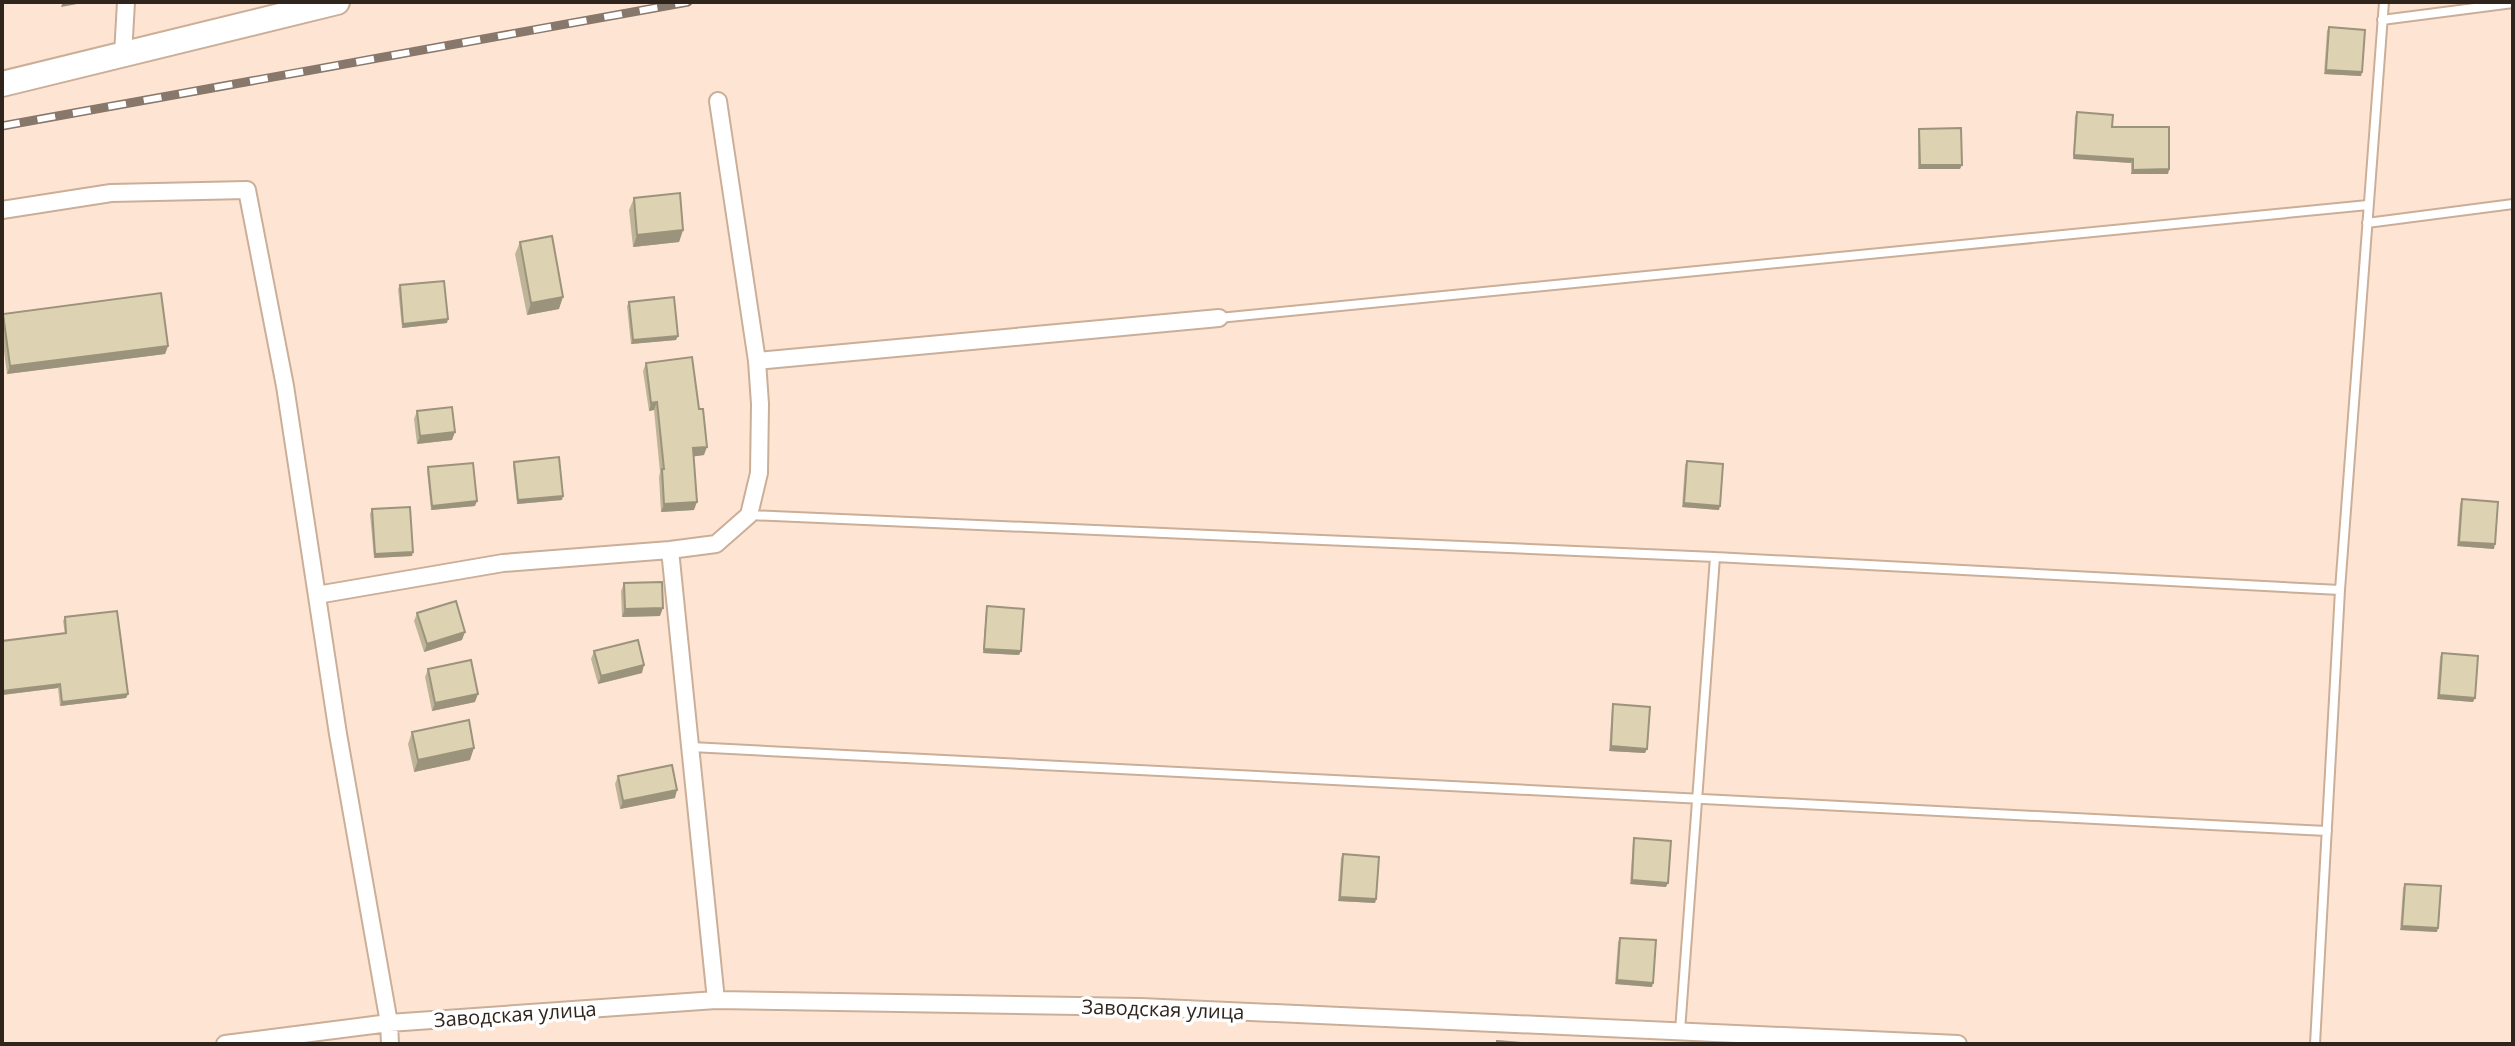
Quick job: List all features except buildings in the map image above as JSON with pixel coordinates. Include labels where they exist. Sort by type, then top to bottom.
[{"type":"street","points":[[123,55],[126,2]]},
{"type":"street","points":[[2,84],[337,2]]},
{"type":"street","points":[[317,595],[503,563],[716,544],[749,515],[759,473],[757,361],[718,101]]},
{"type":"street","points":[[2,210],[111,193],[247,190],[285,386],[338,734],[389,1023],[390,1044]]},
{"type":"street","points":[[757,361],[1219,318]]},
{"type":"street","points":[[670,550],[716,1000]]},
{"type":"street","name":"Заводская улица","points":[[225,1044],[389,1023],[716,1000],[1141,1007],[1958,1044]]},
{"type":"lane","points":[[2315,1044],[2340,590],[2384,2]]},
{"type":"lane","points":[[2382,20],[2513,3]]},
{"type":"lane","points":[[2367,223],[2513,204]]},
{"type":"lane","points":[[1219,318],[2368,205]]},
{"type":"lane","points":[[749,515],[1715,557],[2340,590]]},
{"type":"lane","points":[[1679,1033],[1715,557]]},
{"type":"lane","points":[[691,747],[2327,831]]},
{"type":"railway","points":[[2,126],[688,2]]}]
